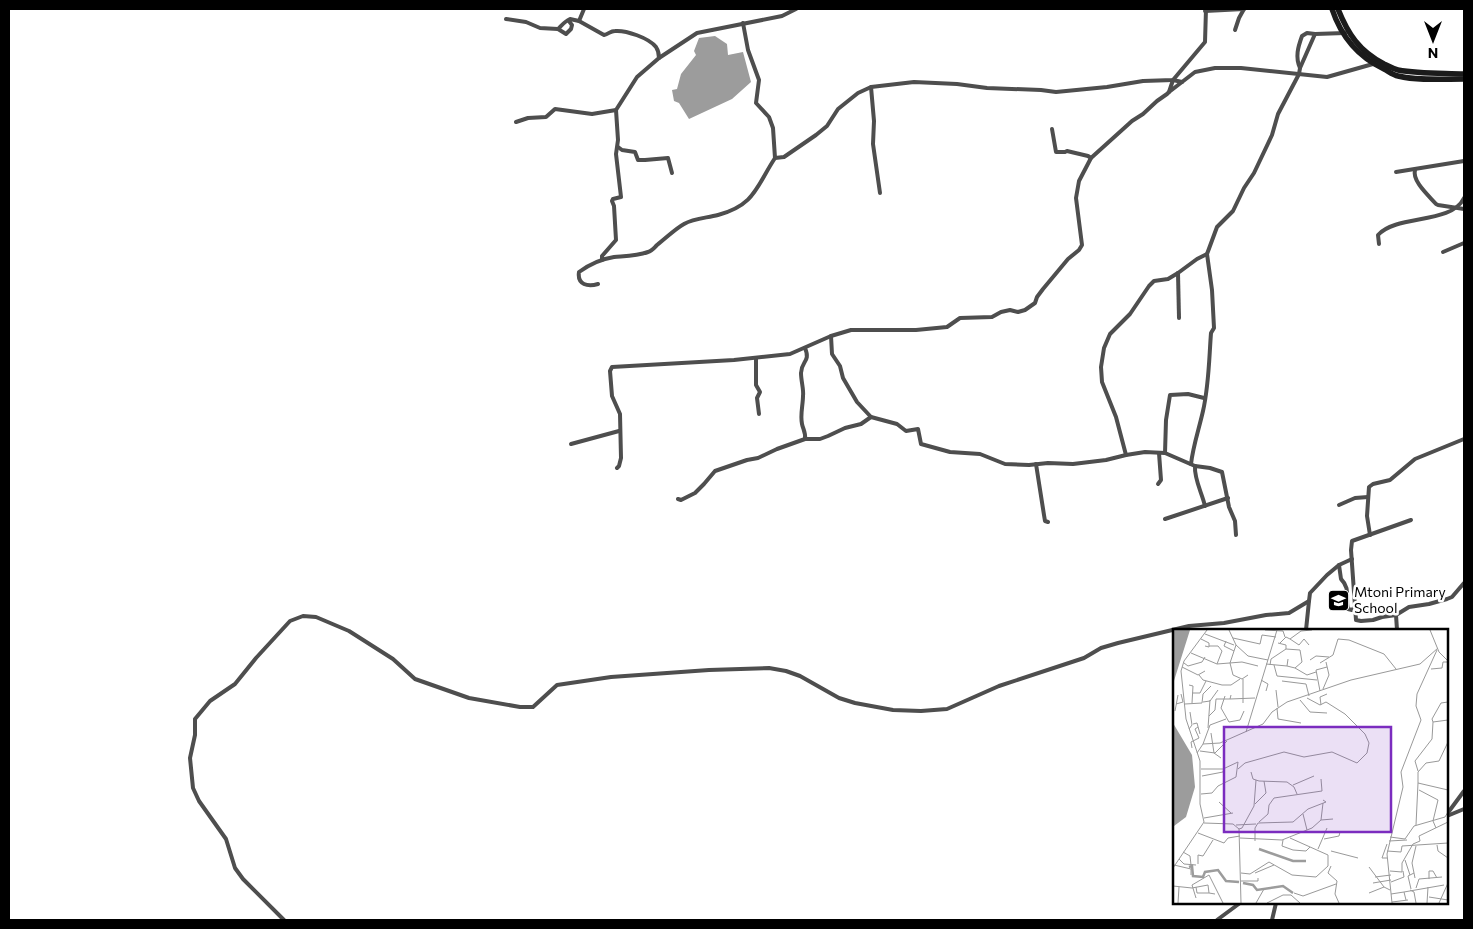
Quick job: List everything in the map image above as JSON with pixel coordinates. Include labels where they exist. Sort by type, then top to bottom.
[{"type":"main road","points":[[1332,9],[1340,30],[1346,32],[1374,59],[1397,70],[1464,74]]},
{"type":"main road","points":[[1338,9],[1346,32],[1357,52],[1373,64],[1397,76],[1433,80],[1464,80]]},
{"type":"street","points":[[579,21],[584,9]]},
{"type":"street","points":[[602,260],[602,256],[616,240],[612,201],[621,196],[616,154],[618,147],[616,110],[637,77],[660,58],[697,33],[782,16],[796,9]]},
{"type":"street","points":[[1170,92],[1172,82],[1205,42],[1205,10],[1244,9]]},
{"type":"street","points":[[1235,30],[1244,9]]},
{"type":"street","points":[[558,29],[573,18],[604,35],[611,31],[634,34],[650,41],[657,48],[660,58]]},
{"type":"street","points":[[506,19],[526,22],[540,28],[558,29],[566,34],[572,25],[568,20]]},
{"type":"street","points":[[598,284],[591,286],[580,282],[579,272],[593,263],[602,260],[650,252],[688,222],[719,215],[738,208],[747,202],[755,192],[775,158],[773,128],[769,118],[756,103],[759,80],[748,50],[743,23]]},
{"type":"street","points":[[1300,68],[1298,50],[1302,36],[1307,33],[1346,32]]},
{"type":"street","points":[[1205,506],[1196,481],[1193,450],[1203,411],[1209,375],[1214,320],[1207,254],[1218,227],[1233,211],[1254,173],[1272,135],[1278,114],[1299,74],[1316,34]]},
{"type":"street","points":[[618,468],[621,458],[620,414],[612,396],[610,371],[612,368],[790,354],[831,336],[851,330],[916,330],[947,327],[960,318],[992,317],[1010,310],[1018,312],[1032,307],[1043,289],[1082,245],[1076,198],[1079,181],[1091,158],[1132,121],[1195,72],[1215,68],[1241,68],[1330,77],[1373,64]]},
{"type":"street","points":[[775,158],[784,157],[816,135],[826,126],[838,109],[858,93],[871,87],[914,82],[1056,92],[1143,81],[1182,82]]},
{"type":"street","points":[[1172,82],[1177,87]]},
{"type":"street","points":[[871,87],[874,121],[873,144],[880,193]]},
{"type":"street","points":[[516,122],[528,118],[546,117],[556,109],[592,114],[616,110]]},
{"type":"street","points":[[1052,129],[1056,152],[1068,150],[1091,158]]},
{"type":"street","points":[[618,147],[622,150],[635,152],[638,160],[668,158],[672,173]]},
{"type":"street","points":[[1396,172],[1464,161]]},
{"type":"street","points":[[1415,170],[1416,181],[1436,204],[1464,209]]},
{"type":"street","points":[[1379,244],[1378,235],[1387,228],[1409,221],[1429,218],[1458,208],[1464,198]]},
{"type":"street","points":[[1443,252],[1464,244]]},
{"type":"street","points":[[1126,455],[1116,418],[1102,382],[1101,367],[1103,354],[1110,334],[1130,314],[1149,286],[1154,282],[1168,279],[1207,254]]},
{"type":"street","points":[[1178,273],[1179,318]]},
{"type":"street","points":[[831,336],[832,354],[840,366],[843,378],[857,402],[871,417],[897,424],[906,431],[918,429],[921,444],[950,452],[980,454],[1005,464],[1073,464],[1145,452],[1165,453],[1193,465],[1222,472],[1229,507],[1235,521],[1236,535]]},
{"type":"street","points":[[804,348],[808,355],[807,360],[802,365],[801,374],[804,394],[801,422],[806,435],[805,439]]},
{"type":"street","points":[[756,358],[756,385],[760,392],[757,398],[759,414]]},
{"type":"street","points":[[1165,453],[1166,420],[1170,394],[1188,394],[1204,398]]},
{"type":"street","points":[[678,499],[681,500],[695,493],[715,471],[758,458],[777,448],[805,439],[820,439],[845,428],[861,424],[871,417]]},
{"type":"street","points":[[571,444],[619,431]]},
{"type":"street","points":[[1370,535],[1367,516],[1369,487],[1373,484],[1390,480],[1415,459],[1464,439]]},
{"type":"street","points":[[1158,484],[1161,480],[1159,453]]},
{"type":"street","points":[[1036,464],[1045,520],[1048,522]]},
{"type":"street","points":[[1339,505],[1355,498],[1368,496]]},
{"type":"street","points":[[1165,518],[1228,498]]},
{"type":"street","points":[[1411,520],[1352,541],[1356,620],[1396,615],[1409,607],[1429,604],[1452,597],[1464,582]]},
{"type":"street","points":[[1306,629],[1310,593],[1338,565],[1352,559]]},
{"type":"street","points":[[1338,565],[1341,579],[1347,588],[1348,609],[1352,610],[1355,607]]},
{"type":"street","points":[[1176,629],[1289,613],[1309,601]]},
{"type":"street","points":[[1396,615],[1397,629]]},
{"type":"street","points":[[284,920],[242,879],[235,868],[226,840],[193,788],[190,758],[195,735],[195,719],[210,701],[235,684],[290,621],[303,616],[316,617],[348,631],[393,659],[415,679],[469,698],[520,707],[533,706],[557,685],[611,677],[769,668],[800,676],[839,698],[855,703],[893,710],[921,711],[947,709],[998,686],[1084,658],[1101,648],[1173,630]]},
{"type":"street","points":[[1448,814],[1464,792]]},
{"type":"street","points":[[1448,815],[1464,810]]},
{"type":"street","points":[[1217,920],[1239,904]]},
{"type":"street","points":[[1272,920],[1276,904]]},
{"type":"shaded area","points":[[715,36],[727,44],[728,55],[743,52],[751,82],[732,99],[689,119],[679,103],[674,101],[672,90],[677,89],[681,74],[696,55],[694,51],[699,38]]},
{"type":"place","name":"Mtoni Primary School","points":[[1338,600]]}]
